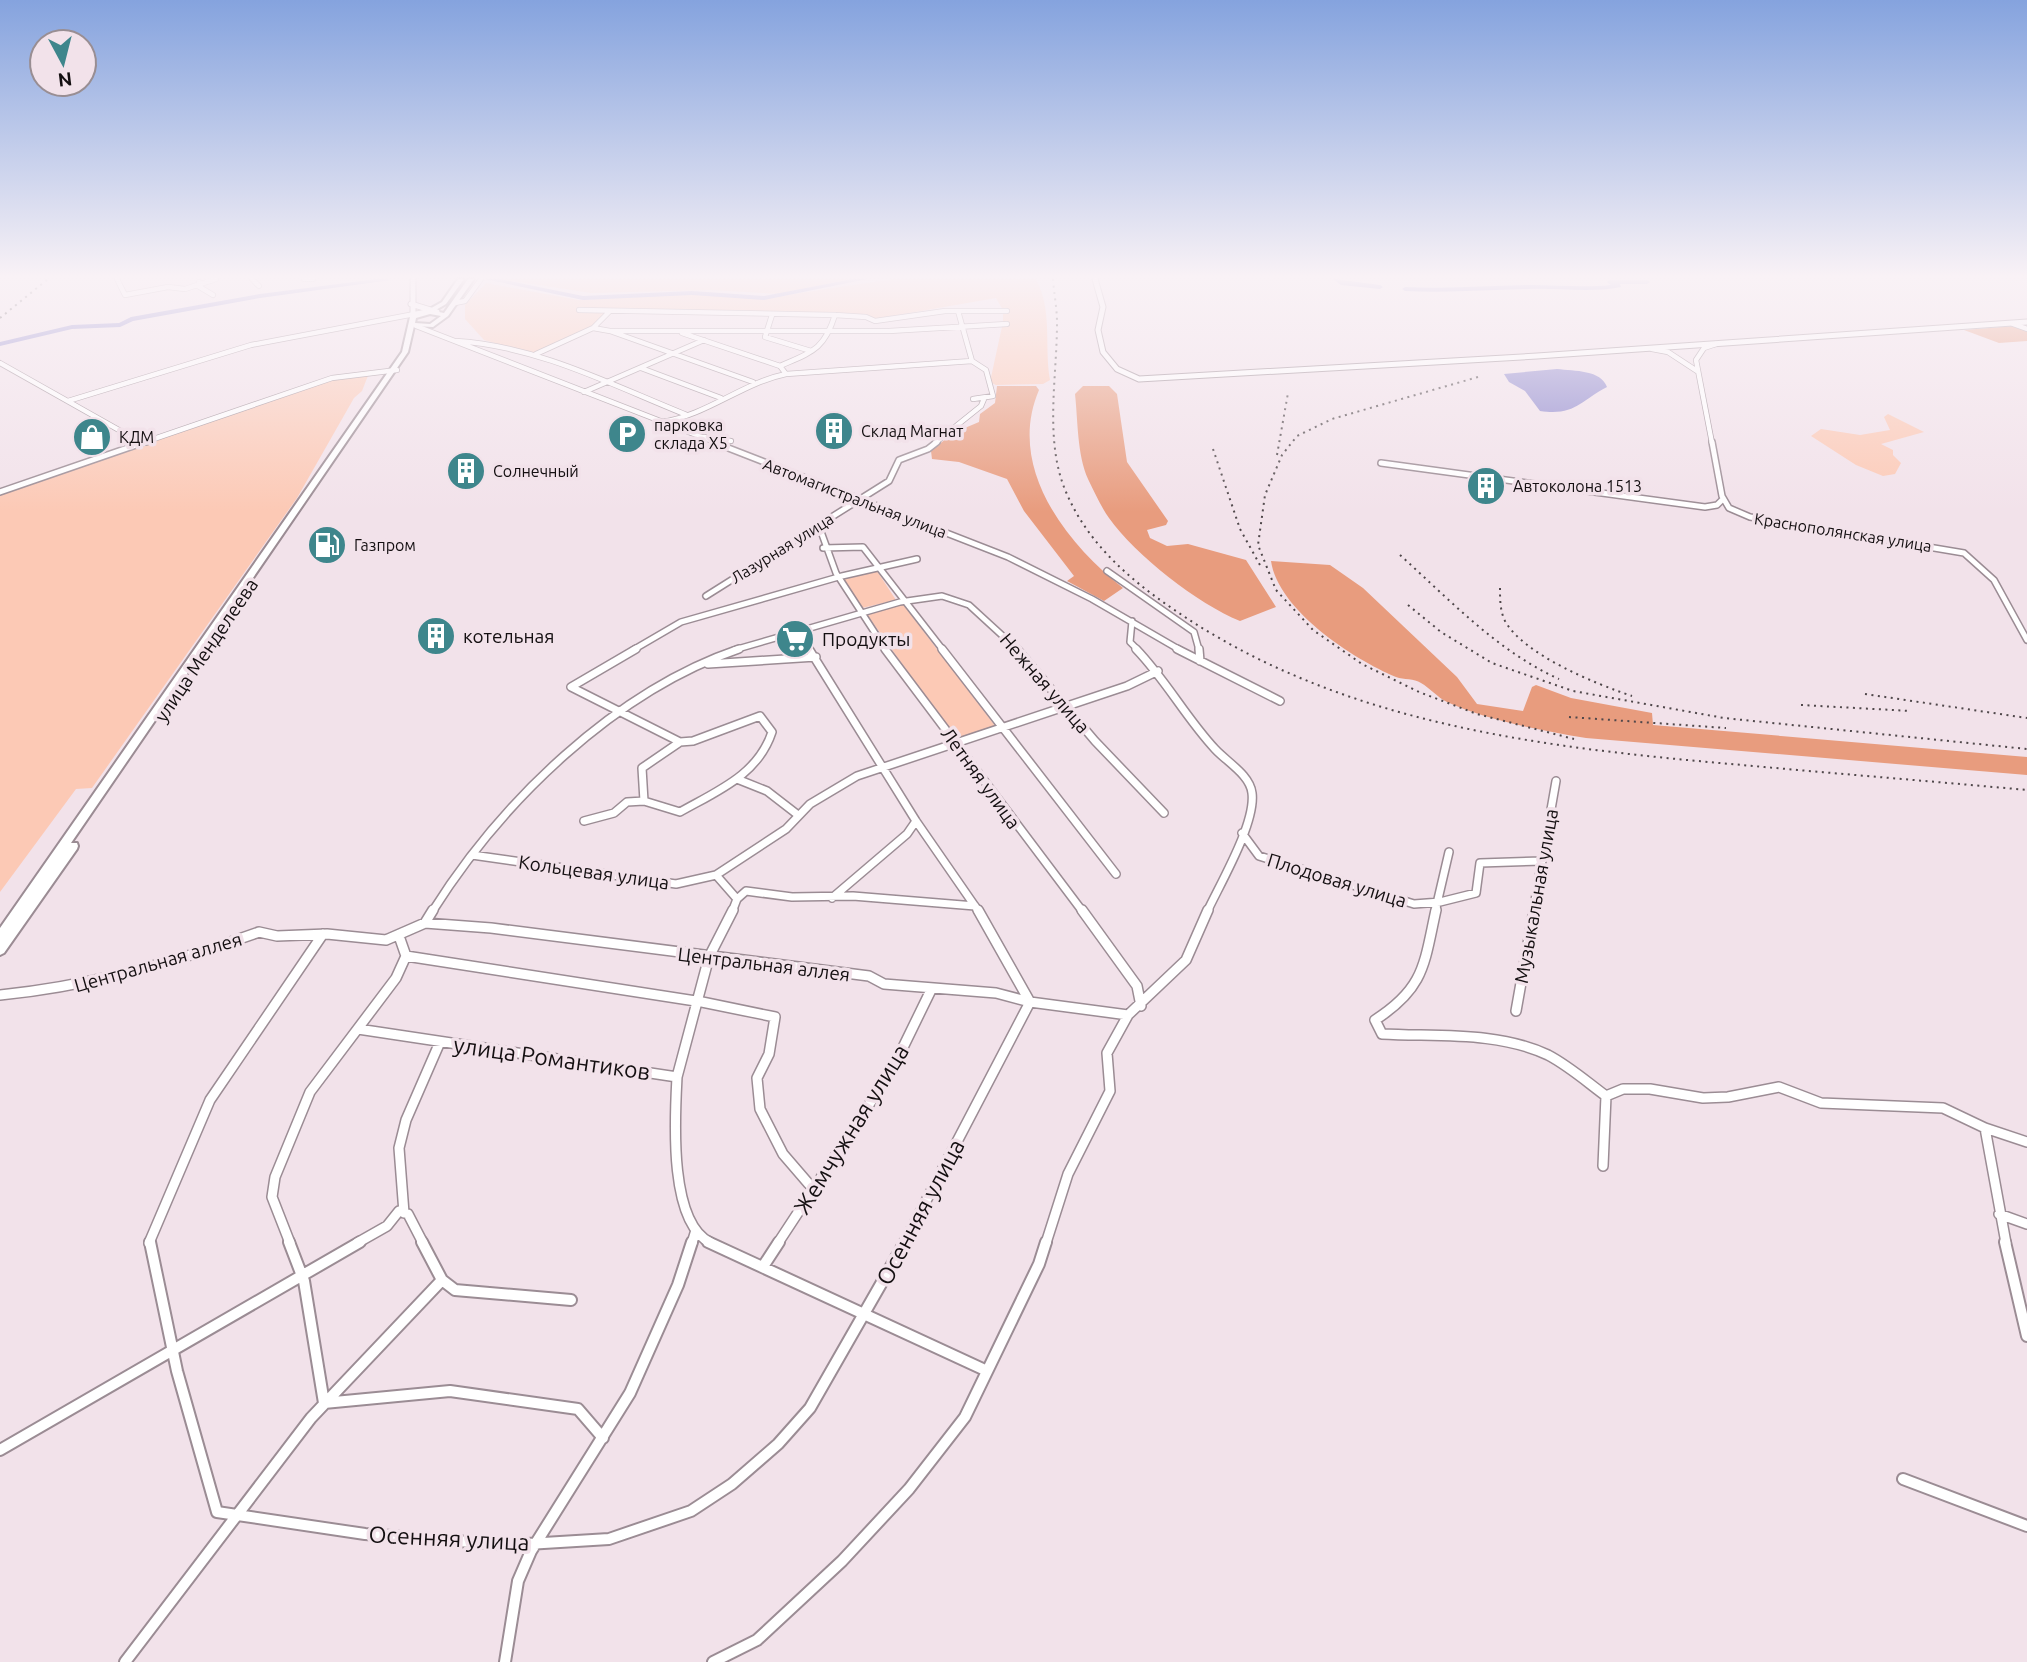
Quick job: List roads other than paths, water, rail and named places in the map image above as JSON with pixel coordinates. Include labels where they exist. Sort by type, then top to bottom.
[{"type":"highway","points":[[396,367],[402,357]]},
{"type":"highway","name":"улица Менделеева","points":[[0,937],[404,357]]},
{"type":"highway","name":"улица Менделеева","points":[[0,950],[396,367]]},
{"type":"main road","points":[[1107,357],[1118,370],[1139,379],[1505,357]]},
{"type":"street","points":[[68,401],[213,357]]},
{"type":"street","name":"Автомагистральная улица","points":[[490,357],[1008,557],[1132,621],[1200,662],[1280,701]]},
{"type":"street","points":[[542,357],[687,415]]},
{"type":"street","points":[[583,392],[667,357]]},
{"type":"street","points":[[680,357],[753,382]]},
{"type":"street","points":[[752,357],[780,366],[786,374]]},
{"type":"street","points":[[780,366],[800,357]]},
{"type":"street","points":[[971,357],[972,361]]},
{"type":"street","points":[[1675,357],[1697,372]]},
{"type":"street","points":[[1381,463],[1705,507],[1717,505],[1723,499],[1697,372],[1697,357]]},
{"type":"street","points":[[657,421],[675,421],[753,382],[786,374],[972,361],[986,370],[993,396],[973,399]]},
{"type":"street","points":[[0,363],[142,443]]},
{"type":"street","points":[[0,492],[332,378],[396,367]]},
{"type":"street","points":[[641,368],[721,398]]},
{"type":"street","name":"Лазурная улица","points":[[706,596],[819,526],[858,498],[889,481],[899,460],[928,449],[981,406],[984,399]]},
{"type":"street","points":[[695,437],[731,441]]},
{"type":"street","name":"Краснополянская улица","points":[[1723,499],[1729,508],[1749,517],[1964,553],[1976,559],[1991,576],[2027,640]]},
{"type":"street","name":"Летняя улица","points":[[819,526],[823,548],[862,613],[1016,827],[1125,967],[1137,986],[1140,1006]]},
{"type":"street","points":[[823,548],[863,547],[1116,874]]},
{"type":"street","points":[[680,742],[571,687],[681,622],[917,559]]},
{"type":"street","points":[[1107,571],[1194,632],[1198,638],[1200,662]]},
{"type":"street","name":"Нежная улица","points":[[904,601],[943,596],[956,598],[1002,633],[1067,706],[1070,713],[1164,813]]},
{"type":"street","points":[[425,923],[452,880],[518,799],[566,754],[644,695],[700,664],[798,631],[904,601]]},
{"type":"street","points":[[713,1662],[757,1640],[862,1540],[909,1489],[965,1417],[985,1370],[1039,1264],[1068,1174],[1110,1091],[1107,1053],[1128,1015],[1186,960],[1242,833],[1253,796],[1250,783],[1214,748],[1158,671],[1130,642],[1132,621]]},
{"type":"street","points":[[798,631],[916,821],[975,906],[1030,1002]]},
{"type":"street","points":[[700,664],[816,657]]},
{"type":"street","name":"Кольцевая улица","points":[[472,855],[676,884],[716,875],[786,829],[798,815],[835,787],[884,766],[1127,686],[1158,671]]},
{"type":"street","points":[[584,821],[614,813],[627,802],[644,801],[680,812],[745,774],[769,747],[772,732],[760,716],[693,741],[680,742],[642,768],[644,801]]},
{"type":"street","points":[[737,779],[767,791],[798,815]]},
{"type":"street","name":"Музыкальная улица","points":[[1516,1011],[1556,781]]},
{"type":"street","points":[[832,898],[907,834],[916,821]]},
{"type":"street","name":"Плодовая улица","points":[[1242,833],[1259,856],[1414,904],[1440,902],[1476,893],[1480,863],[1542,860]]},
{"type":"street","points":[[1449,852],[1440,902],[1421,976],[1400,1004],[1375,1020],[1382,1034],[1450,1034],[1500,1040],[1545,1054],[1606,1096]]},
{"type":"street","points":[[716,875],[737,899]]},
{"type":"street","points":[[677,1077],[709,957],[726,929],[737,899],[746,891],[975,906]]},
{"type":"street","name":"Центральная аллея","points":[[0,995],[55,990],[150,967],[259,932],[277,936],[323,934],[386,940],[425,923],[491,928],[869,976],[884,984],[930,990],[996,993],[1030,1002],[1128,1015]]},
{"type":"street","name":"Осенняя улица","points":[[323,934],[210,1100],[149,1244],[172,1349],[217,1512],[365,1534],[511,1545],[609,1539],[691,1511],[732,1484],[778,1444],[810,1408],[915,1225],[1030,1002]]},
{"type":"street","points":[[326,1403],[302,1275],[272,1197],[275,1177],[310,1092],[396,978],[406,956],[399,936]]},
{"type":"street","points":[[406,956],[698,1001],[775,1017],[768,1056],[760,1067],[757,1080],[764,1116],[777,1149],[814,1190]]},
{"type":"street","name":"Жемчужная улица","points":[[764,1265],[893,1068],[930,990]]},
{"type":"street","name":"улица Романтиков","points":[[358,1029],[677,1077],[675,1143],[678,1182],[696,1230]]},
{"type":"street","name":"улица Романтиков","points":[[404,1213],[398,1149],[416,1093],[435,1059],[440,1042]]},
{"type":"street","points":[[1606,1096],[1623,1089],[1650,1089],[1703,1098],[1728,1097],[1779,1087],[1821,1103],[1943,1108],[1986,1128],[2027,1142]]},
{"type":"street","points":[[1603,1166],[1606,1096]]},
{"type":"street","points":[[1986,1128],[1999,1214],[2027,1336]]},
{"type":"street","points":[[0,1450],[387,1226],[399,1211],[408,1214],[442,1280],[454,1290],[571,1300]]},
{"type":"street","points":[[1999,1214],[2027,1224]]},
{"type":"street","points":[[505,1662],[518,1581],[536,1543],[603,1438],[641,1368],[678,1285],[696,1230],[706,1241],[728,1252],[764,1265],[985,1370]]},
{"type":"street","points":[[125,1662],[326,1403],[442,1280]]},
{"type":"street","points":[[326,1403],[450,1391],[578,1409],[603,1438]]},
{"type":"street","points":[[1903,1479],[2027,1526]]},
{"type":"railway","points":[[1055,357],[1053,431],[1059,472],[1075,511],[1098,544],[1142,587],[1176,611],[1239,649],[1305,680],[1373,704],[1442,723],[1513,738],[1658,757],[2027,790]]},
{"type":"railway","points":[[1478,377],[1332,419],[1297,436],[1282,455],[1265,495],[1258,545],[1276,590],[1313,630],[1362,664],[1419,692],[1477,714],[1574,739]]},
{"type":"railway","points":[[1277,455],[1288,393]]},
{"type":"railway","points":[[1213,449],[1240,529],[1260,565]]},
{"type":"railway","points":[[1400,555],[1495,639],[1515,654],[1559,679]]},
{"type":"railway","points":[[1500,588],[1501,609],[1505,621],[1528,645],[1562,667],[1632,696]]},
{"type":"railway","points":[[1408,605],[1441,632],[1492,663],[1573,691],[1724,718],[2027,749]]},
{"type":"railway","points":[[1865,694],[2027,718]]},
{"type":"railway","points":[[1801,705],[1911,711]]},
{"type":"railway","points":[[1569,717],[1726,728]]},
{"type":"place","name":"Склад Магнат","points":[[834,431]]},
{"type":"place","name":"парковка склада X5","points":[[627,434]]},
{"type":"place","name":"КДМ","points":[[92,437]]},
{"type":"place","name":"Солнечный","points":[[466,471]]},
{"type":"place","name":"Автоколона 1513","points":[[1486,486]]},
{"type":"place","name":"Газпром","points":[[327,545]]},
{"type":"place","name":"котельная","points":[[436,636]]},
{"type":"place","name":"Продукты","points":[[795,639]]}]
